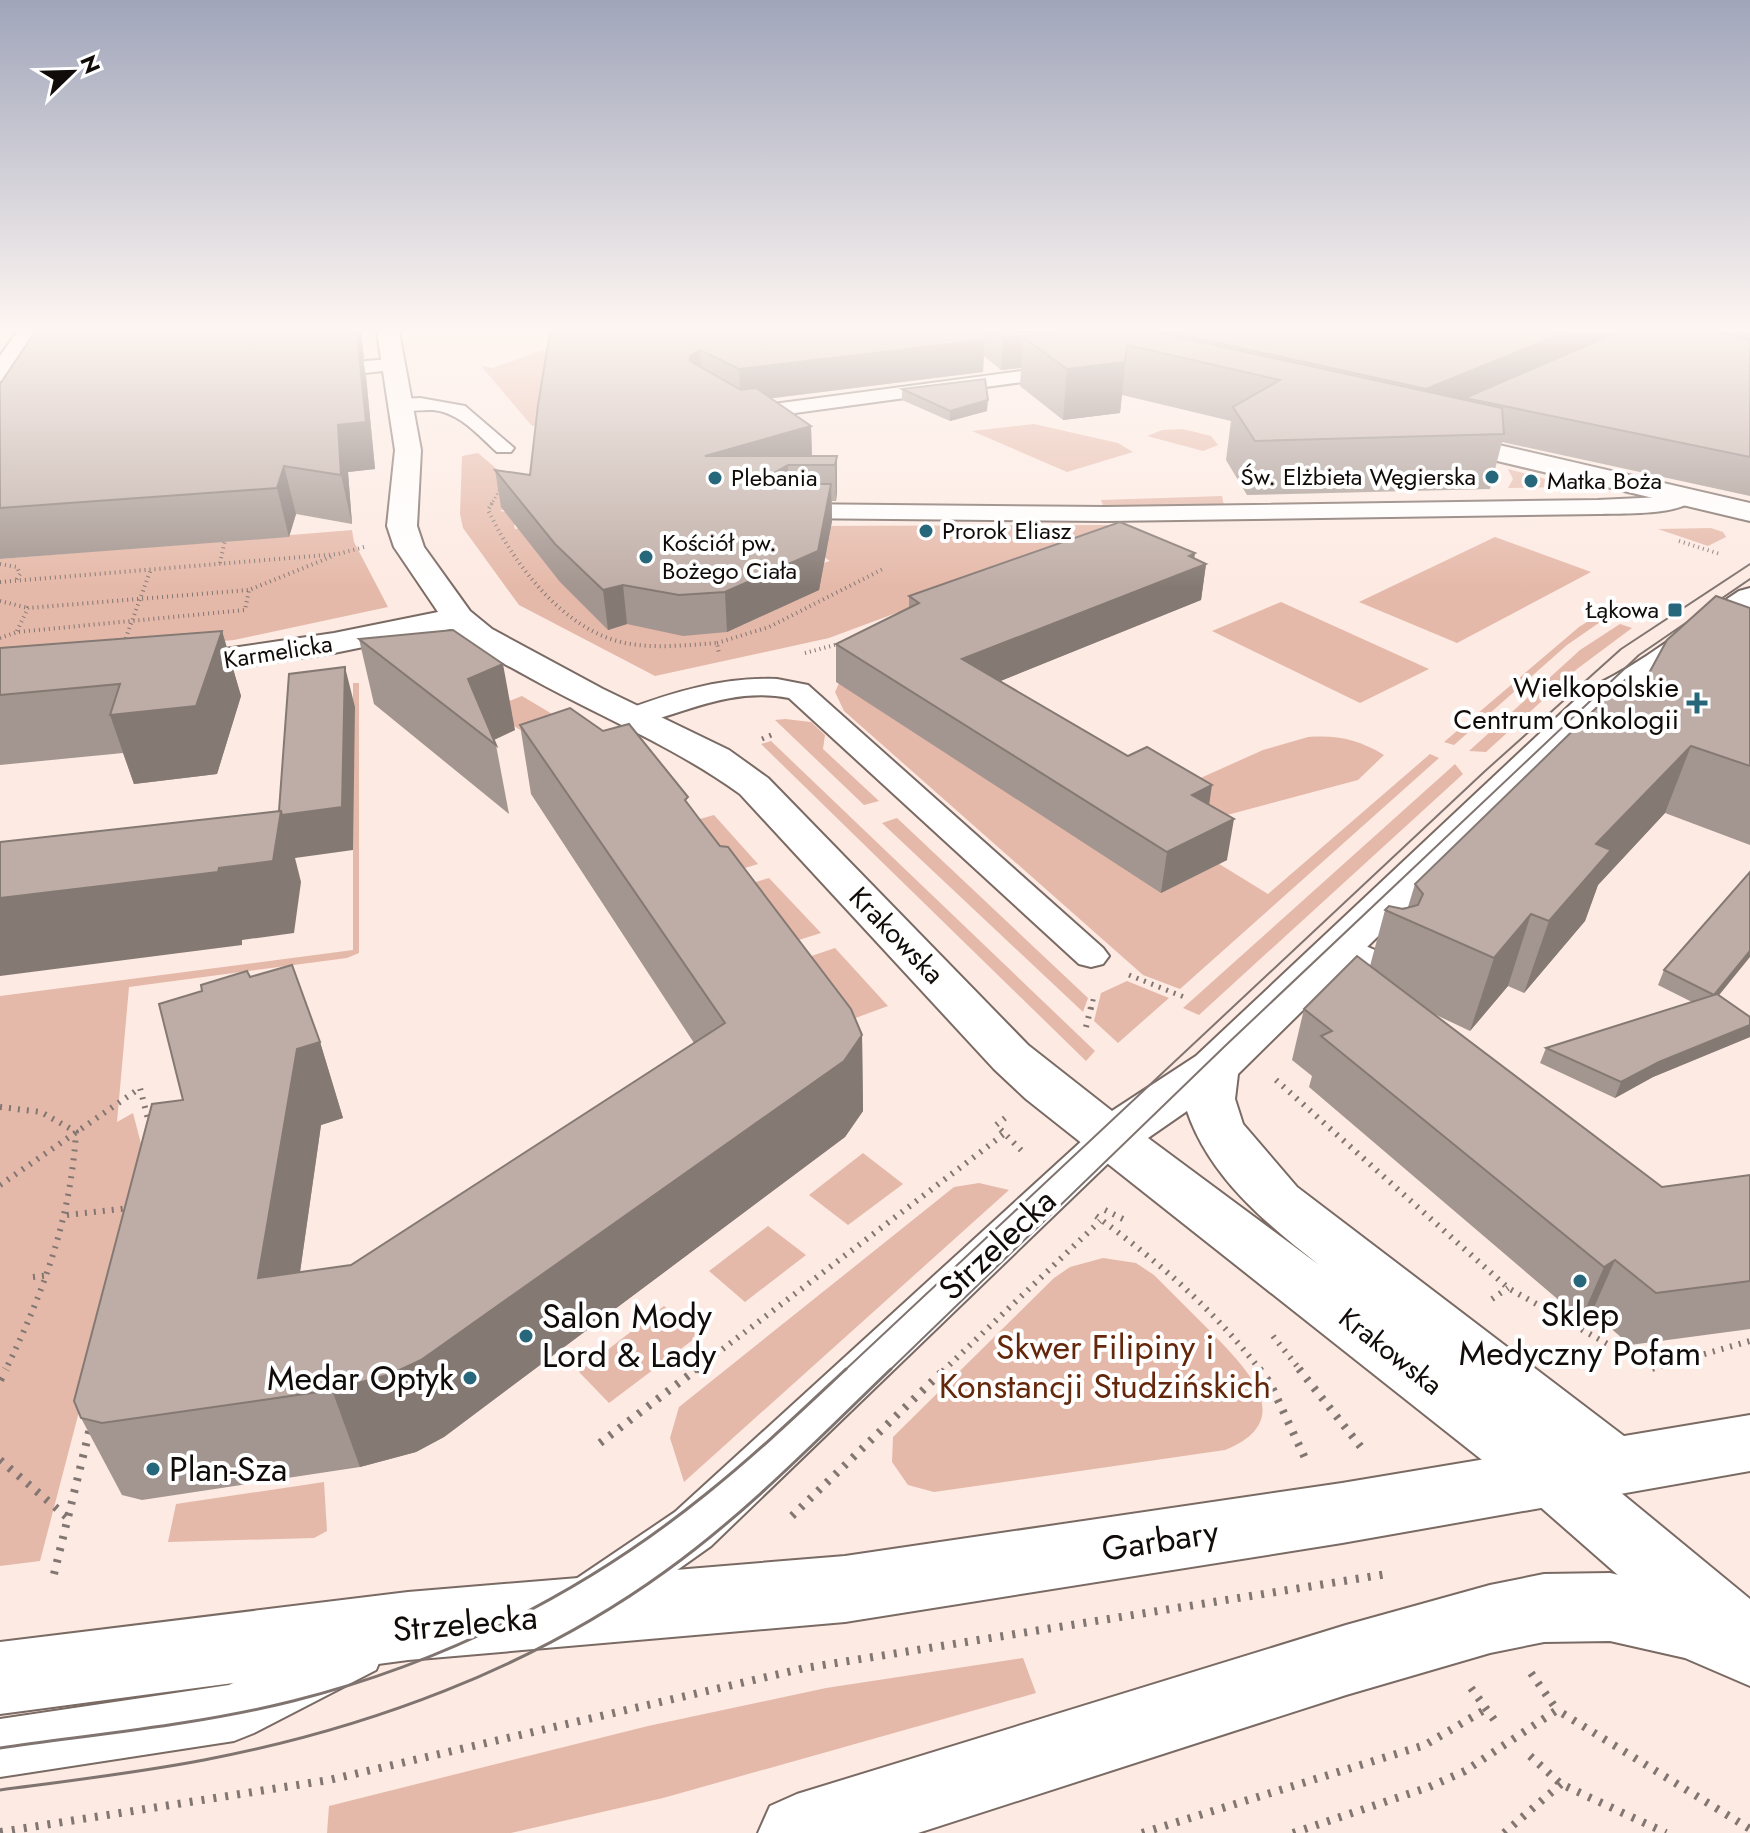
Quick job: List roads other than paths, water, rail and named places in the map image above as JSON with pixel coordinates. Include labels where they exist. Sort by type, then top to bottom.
[{"type":"street","name":"Krakowska","points":[[402,418],[408,450],[402,526],[409,547],[458,618],[480,636],[715,758],[754,786],[1011,1057],[1110,1138],[1583,1471]]},
{"type":"street","points":[[1452,421],[1421,435],[1750,512]]},
{"type":"street","name":"Strzelecka","points":[[1110,1138],[1239,1069],[1340,946],[1592,704],[1711,638],[1750,598]]},
{"type":"street","name":"Karmelicka","points":[[130,661],[216,662],[319,646],[458,618]]},
{"type":"street","name":"Krakowska","points":[[1239,1069],[1210,1100],[1221,1128],[1241,1161],[1278,1202],[1583,1471]]},
{"type":"street","name":"Garbary","points":[[568,1614],[845,1589],[1342,1513],[1750,1443]]},
{"type":"street","points":[[1583,1471],[1750,1644]]},
{"type":"street","points":[[797,1833],[1346,1660],[1490,1619],[1544,1608],[1610,1607],[1690,1625],[1750,1651]]},
{"type":"street","name":"Strzelecka","points":[[0,1678],[408,1626],[568,1614]]},
{"type":"lane","points":[[468,418],[504,448]]},
{"type":"lane","points":[[789,511],[1106,514],[1633,507],[1686,497]]},
{"type":"lane","points":[[633,717],[691,697],[737,687],[777,685],[798,691],[1091,956]]},
{"type":"lane","points":[[1340,946],[1383,967]]},
{"type":"lane","name":"Strzelecka","points":[[568,1614],[648,1563],[693,1529],[1110,1138]]},
{"type":"lane","points":[[0,1748],[234,1713],[408,1626]]},
{"type":"tram line","points":[[844,1371],[1484,772],[1621,649],[1750,564]]},
{"type":"tram line","points":[[889,1371],[1225,1046],[1639,655],[1750,579]]},
{"type":"tram line","points":[[0,1748],[184,1723],[293,1701],[349,1685],[458,1645],[562,1593],[660,1529],[742,1464],[846,1369]]},
{"type":"tram line","points":[[0,1790],[153,1769],[265,1747],[386,1712],[503,1666],[560,1638],[666,1571],[782,1474],[891,1369]]},
{"type":"place","name":"Św. Elżbieta Węgierska","points":[[1492,477]]},
{"type":"place","name":"Plebania","points":[[715,478]]},
{"type":"place","name":"Matka Boża","points":[[1531,481]]},
{"type":"place","name":"Prorok Eliasz","points":[[926,531]]},
{"type":"place","name":"Kościół pw. Bożego Ciała","points":[[646,557]]},
{"type":"place","name":"Łąkowa","points":[[1675,610]]},
{"type":"place","name":"Wielkopolskie Centrum Onkologii","points":[[1697,703]]},
{"type":"place","name":"Sklep Medyczny Pofam","points":[[1580,1281]]},
{"type":"place","name":"Salon Mody Lord & Lady","points":[[526,1336]]},
{"type":"place","name":"Medar Optyk","points":[[470,1378]]},
{"type":"place","name":"Plan-Sza","points":[[153,1469]]},
{"type":"park label","name":"Skwer Filipiny i Konstancji Studzińskich","points":[[1105,1366]]}]
